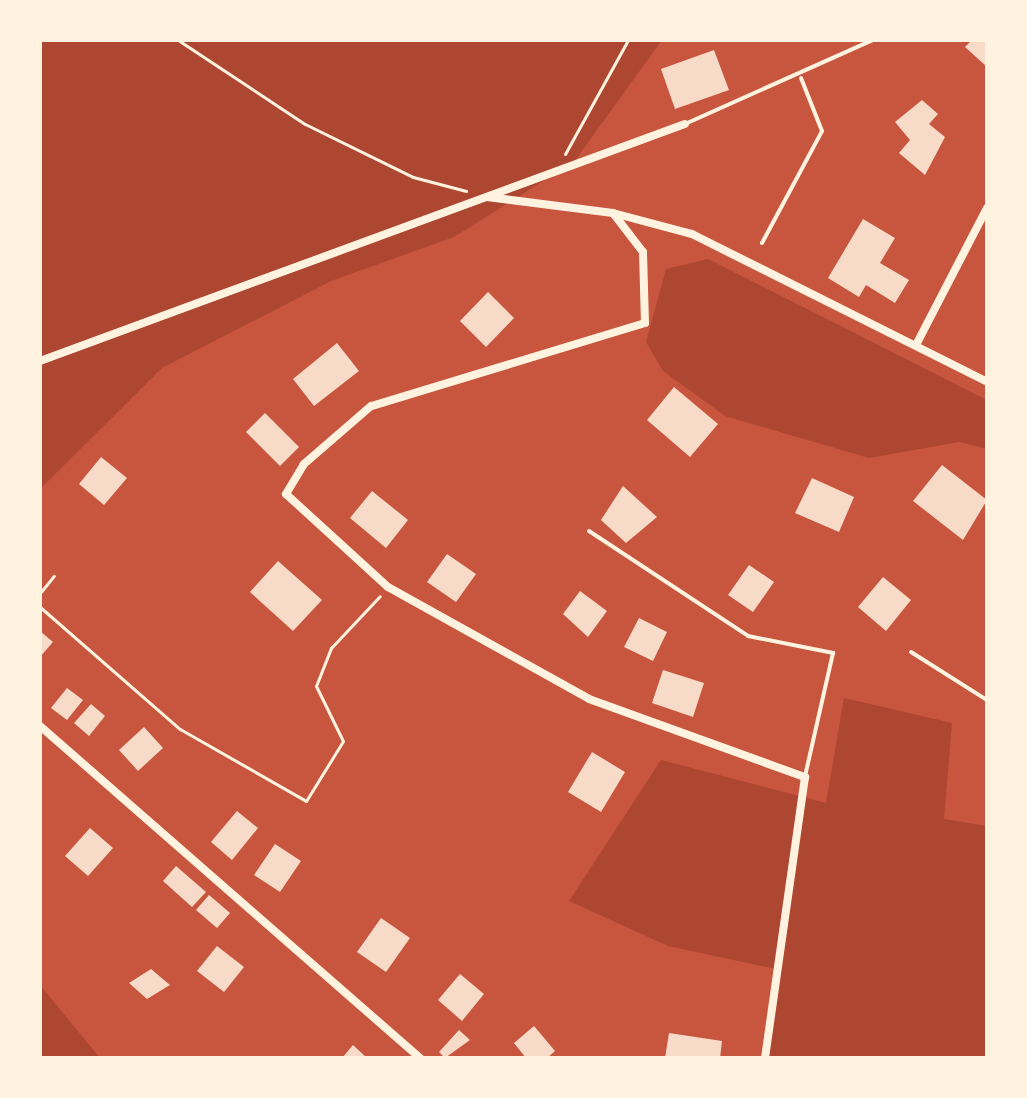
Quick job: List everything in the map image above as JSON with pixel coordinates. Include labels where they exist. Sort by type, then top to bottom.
[{"type":"street","points":[[40,361],[557,168],[685,124]]},
{"type":"street","points":[[485,196],[613,213],[692,234],[987,382]]},
{"type":"street","points":[[916,345],[987,208]]},
{"type":"street","points":[[613,213],[643,252],[645,323],[371,406],[304,464],[286,494],[388,587],[589,699],[805,777],[765,1058]]},
{"type":"street","points":[[40,726],[420,1058]]},
{"type":"lane","points":[[685,124],[801,78],[873,40]]},
{"type":"lane","points":[[762,243],[822,131],[801,78]]},
{"type":"lane","points":[[589,531],[748,636],[833,653],[805,777]]},
{"type":"lane","points":[[911,652],[987,700]]},
{"type":"path","points":[[178,40],[305,124],[413,177],[485,196]]},
{"type":"path","points":[[557,168],[628,40]]},
{"type":"path","points":[[40,593],[54,576]]},
{"type":"path","points":[[40,607],[180,729],[306,801],[343,741],[316,686],[331,648],[388,587]]},
{"type":"shaded area","points":[[40,40],[662,40],[574,162],[454,237],[331,281],[162,368],[40,489]]},
{"type":"shaded area","points":[[708,259],[987,400],[987,449],[959,442],[869,458],[725,416],[663,371],[646,342],[666,269]]},
{"type":"shaded area","points":[[844,698],[952,723],[944,819],[987,826],[987,1058],[767,1058],[776,969],[668,946],[569,901],[661,760],[826,803]]},
{"type":"shaded area","points":[[40,985],[100,1058],[40,1058]]},
{"type":"building","points":[[972,40],[987,40],[987,67],[965,47]]},
{"type":"building","points":[[714,50],[729,90],[675,109],[661,69]]},
{"type":"building","points":[[922,100],[938,114],[929,124],[945,137],[925,175],[899,153],[910,140],[895,122]]},
{"type":"building","points":[[863,219],[895,238],[880,263],[909,280],[895,303],[866,285],[859,297],[828,278]]},
{"type":"building","points":[[488,292],[514,318],[486,347],[460,321]]},
{"type":"building","points":[[337,343],[359,371],[314,406],[293,379]]},
{"type":"building","points":[[674,387],[718,424],[690,457],[647,420]]},
{"type":"building","points":[[265,413],[299,447],[280,466],[246,432]]},
{"type":"building","points":[[101,457],[127,478],[104,505],[79,484]]},
{"type":"building","points":[[942,465],[987,500],[963,540],[913,501]]},
{"type":"building","points":[[812,478],[854,497],[839,532],[795,513]]},
{"type":"building","points":[[623,486],[657,517],[626,543],[601,520]]},
{"type":"building","points":[[372,491],[408,520],[386,548],[350,518]]},
{"type":"building","points":[[447,554],[476,574],[456,602],[427,582]]},
{"type":"building","points":[[278,561],[322,600],[293,631],[250,592]]},
{"type":"building","points":[[749,565],[774,582],[753,612],[728,595]]},
{"type":"building","points":[[883,577],[911,600],[886,631],[858,607]]},
{"type":"building","points":[[580,591],[607,611],[588,637],[563,614]]},
{"type":"building","points":[[639,618],[667,632],[653,661],[624,647]]},
{"type":"building","points":[[40,631],[53,642],[40,657]]},
{"type":"building","points":[[663,670],[704,683],[693,717],[652,703]]},
{"type":"building","points":[[67,688],[83,700],[67,720],[51,708]]},
{"type":"building","points":[[91,704],[105,716],[89,736],[74,723]]},
{"type":"building","points":[[144,727],[163,748],[138,771],[119,750]]},
{"type":"building","points":[[592,752],[625,772],[601,812],[568,792]]},
{"type":"building","points":[[237,811],[258,828],[232,860],[211,842]]},
{"type":"building","points":[[90,828],[113,848],[88,876],[65,856]]},
{"type":"building","points":[[275,844],[301,861],[280,892],[254,875]]},
{"type":"building","points":[[176,866],[206,892],[192,907],[163,881]]},
{"type":"building","points":[[209,895],[230,913],[217,928],[196,910]]},
{"type":"building","points":[[381,918],[410,938],[386,972],[357,952]]},
{"type":"building","points":[[217,946],[244,967],[224,992],[197,971]]},
{"type":"building","points":[[151,969],[170,985],[147,999],[129,983]]},
{"type":"building","points":[[460,974],[484,994],[462,1021],[438,1000]]},
{"type":"building","points":[[534,1026],[555,1051],[547,1058],[526,1058],[514,1043]]},
{"type":"building","points":[[459,1030],[470,1040],[445,1058],[439,1052]]},
{"type":"building","points":[[669,1033],[722,1041],[720,1058],[665,1058]]},
{"type":"building","points":[[353,1045],[367,1058],[342,1058]]}]
